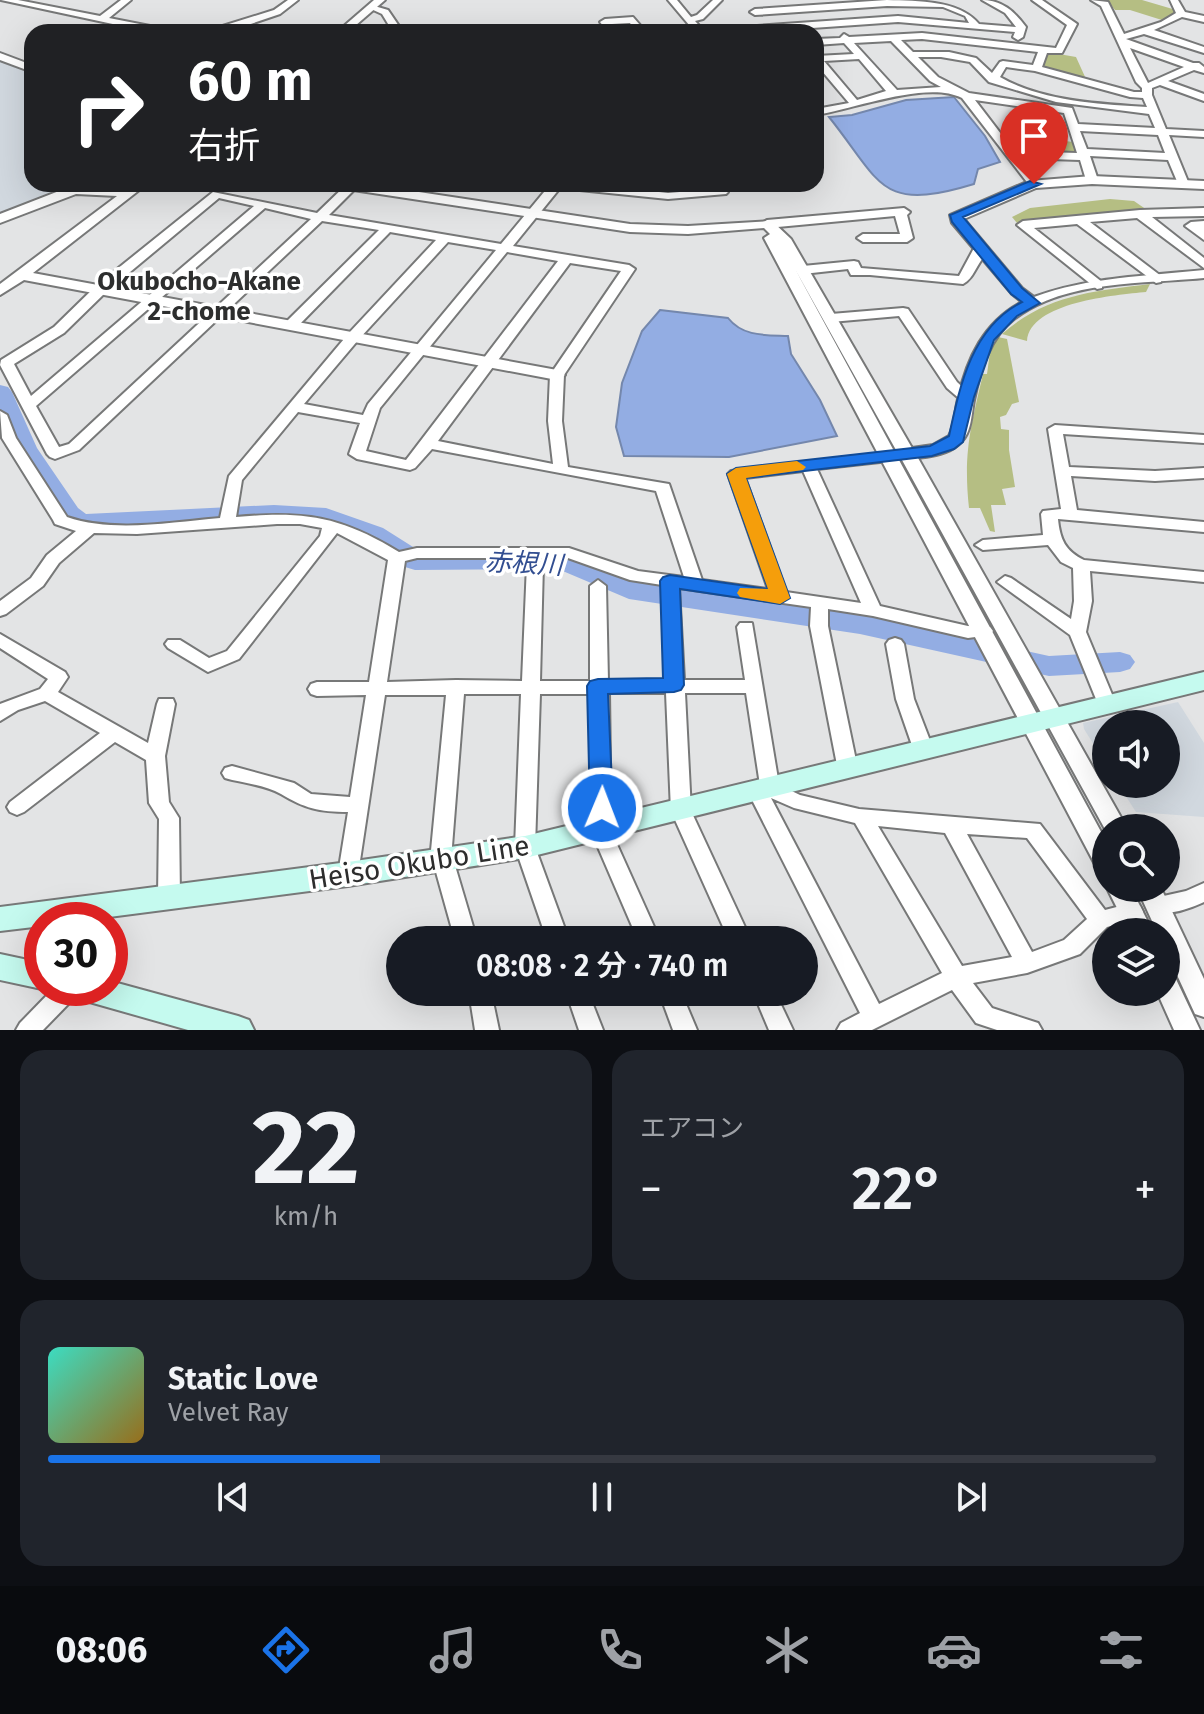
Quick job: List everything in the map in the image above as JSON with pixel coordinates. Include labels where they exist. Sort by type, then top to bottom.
[{"type":"main road","name":"Heiso Okubo Line","points":[[0,919],[348,874],[525,847],[601,831],[1204,681]]},
{"type":"main road","points":[[0,967],[24,972]]},
{"type":"main road","points":[[128,1000],[231,1029]]},
{"type":"street","points":[[5,0],[123,24]]},
{"type":"street","points":[[239,24],[277,12],[294,0]]},
{"type":"street","points":[[672,0],[693,24]]},
{"type":"street","points":[[689,20],[700,17],[718,0]]},
{"type":"street","points":[[746,24],[768,0]]},
{"type":"street","points":[[933,0],[968,14],[975,24]]},
{"type":"street","points":[[986,0],[1008,11],[1020,24],[1015,46]]},
{"type":"street","points":[[1095,0],[1105,4],[1147,91],[1183,184]]},
{"type":"street","points":[[1174,0],[1181,14]]},
{"type":"street","points":[[1187,0],[1195,12],[1204,17]]},
{"type":"street","points":[[101,20],[121,1]]},
{"type":"street","points":[[352,24],[377,4],[393,24]]},
{"type":"street","points":[[755,12],[814,4],[944,4]]},
{"type":"street","points":[[824,41],[893,37],[959,39],[1059,51],[1072,24],[1038,5]]},
{"type":"street","points":[[1008,11],[1021,9]]},
{"type":"street","points":[[1122,40],[1181,14],[1204,17]]},
{"type":"street","points":[[818,24],[898,19],[1020,30]]},
{"type":"street","points":[[607,24],[605,22],[633,20],[636,24]]},
{"type":"street","points":[[1171,20],[1204,28]]},
{"type":"street","points":[[832,23],[894,93]]},
{"type":"street","points":[[1146,31],[1204,50]]},
{"type":"street","points":[[893,37],[934,79],[966,96],[1068,110],[1092,180]]},
{"type":"street","points":[[1122,40],[1200,66]]},
{"type":"street","points":[[1037,68],[1043,50]]},
{"type":"street","points":[[909,55],[937,53],[967,58],[993,80],[1087,106],[1153,111]]},
{"type":"street","points":[[0,56],[24,66]]},
{"type":"street","points":[[824,58],[863,56]]},
{"type":"street","points":[[993,80],[1003,64],[1037,68],[1119,91],[1147,91],[1158,81],[1200,66]]},
{"type":"street","points":[[824,68],[855,104]]},
{"type":"street","points":[[1158,81],[1204,98]]},
{"type":"street","points":[[824,110],[894,93],[952,89]]},
{"type":"street","points":[[966,96],[1034,184]]},
{"type":"street","points":[[1075,127],[1204,134]]},
{"type":"street","points":[[1011,154],[1172,157]]},
{"type":"street","points":[[1033,303],[1017,291],[957,220],[957,215],[1034,184],[1092,180],[1204,185]]},
{"type":"street","points":[[0,219],[68,192]]},
{"type":"street","points":[[115,192],[128,194]]},
{"type":"street","points":[[0,291],[131,192]]},
{"type":"street","points":[[343,192],[320,217],[221,311],[74,447],[55,454],[6,363],[59,330],[101,289],[217,194],[320,217],[629,269],[557,375],[555,421],[561,470]]},
{"type":"street","points":[[393,192],[630,228],[688,230],[902,212],[907,238],[863,238]]},
{"type":"street","points":[[550,192],[373,407],[357,454],[410,465],[567,258]]},
{"type":"street","points":[[650,192],[668,196],[722,192]]},
{"type":"street","points":[[28,406],[263,204]]},
{"type":"street","points":[[1097,285],[1023,225],[1140,214],[1204,212]]},
{"type":"street","points":[[1140,214],[1204,264]]},
{"type":"street","points":[[856,216],[863,238],[854,265],[855,272],[963,280],[977,253],[984,251]]},
{"type":"street","points":[[1080,220],[1156,279]]},
{"type":"street","points":[[767,224],[784,239],[831,318],[984,631],[1107,814]]},
{"type":"street","points":[[767,224],[771,240],[898,455],[1044,721],[1092,831]]},
{"type":"street","points":[[1204,225],[1191,226],[1204,236]]},
{"type":"street","points":[[292,324],[388,228]]},
{"type":"street","points":[[227,522],[234,479],[354,336],[445,238]]},
{"type":"street","points":[[803,270],[854,265]]},
{"type":"street","points":[[780,598],[736,474],[948,446],[957,438],[966,397],[987,339],[1012,313],[1033,303],[1097,285],[1204,274]]},
{"type":"street","points":[[21,275],[557,375]]},
{"type":"street","points":[[831,318],[903,312],[952,385],[966,397]]},
{"type":"street","points":[[294,407],[369,420]]},
{"type":"street","points":[[0,415],[9,438],[61,520],[68,525],[88,529],[302,519],[357,535],[397,558],[417,553],[569,553],[669,591],[695,585],[873,610],[968,632],[984,631]]},
{"type":"street","points":[[1070,514],[1055,429],[1204,439]]},
{"type":"street","points":[[428,444],[663,487],[695,585]]},
{"type":"street","points":[[808,465],[873,610]]},
{"type":"street","points":[[1062,471],[1155,476],[1204,473]]},
{"type":"street","points":[[1204,527],[1049,514],[1052,540],[1067,558],[1081,565],[1204,577]]},
{"type":"street","points":[[174,644],[208,666],[233,655],[328,537],[331,526]]},
{"type":"street","points":[[0,610],[37,582],[53,559],[88,529]]},
{"type":"street","points":[[983,545],[1052,540]]},
{"type":"street","points":[[348,874],[397,558]]},
{"type":"street","points":[[535,564],[525,847],[553,926]]},
{"type":"street","points":[[1077,632],[1083,601],[1081,565]]},
{"type":"street","points":[[1005,582],[1077,632],[1107,704]]},
{"type":"street","points":[[598,586],[601,831],[643,926]]},
{"type":"street","points":[[669,591],[681,811],[734,926]]},
{"type":"street","points":[[820,604],[819,626],[848,770]]},
{"type":"street","points":[[746,627],[755,686],[764,791],[874,1017]]},
{"type":"street","points":[[0,640],[59,677],[47,694],[11,705],[0,714]]},
{"type":"street","points":[[895,644],[905,699],[924,751]]},
{"type":"street","points":[[456,686],[440,861],[446,869],[462,926]]},
{"type":"street","points":[[317,689],[755,686]]},
{"type":"street","points":[[47,694],[155,756]]},
{"type":"street","points":[[166,704],[155,756],[159,803],[169,818],[169,897]]},
{"type":"street","points":[[17,807],[114,732]]},
{"type":"street","points":[[232,773],[287,788],[292,795],[332,805],[359,804]]},
{"type":"street","points":[[764,791],[787,800],[861,816],[1033,830],[1099,918]]},
{"type":"street","points":[[861,816],[956,977],[984,1016],[1030,1030]]},
{"type":"street","points":[[951,825],[1027,964]]},
{"type":"street","points":[[1155,902],[1204,1006]]},
{"type":"street","points":[[849,1030],[956,977],[1027,964],[1072,947],[1092,928]]},
{"type":"street","points":[[28,1030],[51,1006]]},
{"type":"street","points":[[483,1006],[487,1030]]},
{"type":"street","points":[[582,1006],[591,1030]]},
{"type":"street","points":[[676,1006],[685,1030]]},
{"type":"street","points":[[770,1006],[781,1030]]},
{"type":"street","points":[[1176,1006],[1187,1030]]},
{"type":"shaded area","points":[[0,60],[24,70],[24,192],[57,192],[0,214]]},
{"type":"shaded area","points":[[1178,702],[1204,743],[1204,817],[1136,812],[1127,798],[1180,798],[1180,710],[1142,710]]},
{"type":"shaded area","points":[[1092,721],[1092,742],[1084,729],[1083,723]]},
{"type":"green space","points":[[1107,0],[1142,0],[1176,10],[1176,13],[1165,21],[1130,10],[1115,10]]},
{"type":"green space","points":[[1046,54],[1076,57],[1086,79],[1041,68]]},
{"type":"green space","points":[[1006,135],[1074,142],[1079,156],[1016,152]]},
{"type":"green space","points":[[1110,199],[1134,201],[1147,210],[1017,223],[1012,217],[1030,208]]},
{"type":"green space","points":[[1150,284],[1146,292],[1096,299],[1058,309],[1032,328],[1027,341],[1002,334],[1053,303],[1090,293]]},
{"type":"green space","points":[[998,337],[1007,339],[1019,402],[1012,404],[1006,415],[1000,417],[1001,429],[1009,430],[1015,487],[1002,489],[1006,505],[991,505],[995,532],[990,531],[980,508],[969,508],[967,471],[969,440],[983,374],[987,374],[990,352]]},
{"type":"water","points":[[954,97],[985,136],[1000,162],[978,169],[974,184],[943,192],[919,195],[900,193],[886,186],[873,175],[829,117],[852,115],[906,100]]},
{"type":"water","points":[[660,310],[728,318],[748,332],[788,336],[791,354],[820,400],[837,436],[729,457],[624,456],[616,427],[622,383],[642,331]]},
{"type":"waterway","name":"赤根川","points":[[0,392],[25,448],[69,514],[77,520],[90,523],[274,513],[326,516],[374,534],[415,561],[562,560],[629,590],[860,624],[1049,666],[1120,662]]},
{"type":"slow traffic","points":[[747,593],[780,598],[736,474],[797,467]]},
{"type":"district","name":"Okubocho-Akane 2-chome","points":[[199,296]]},
{"type":"route","points":[[602,808],[598,686],[674,685],[670,581],[780,598],[736,474],[932,451],[948,446],[957,438],[966,397],[987,339],[1012,313],[1033,303],[1017,291],[957,220],[957,215],[1034,184]]}]
